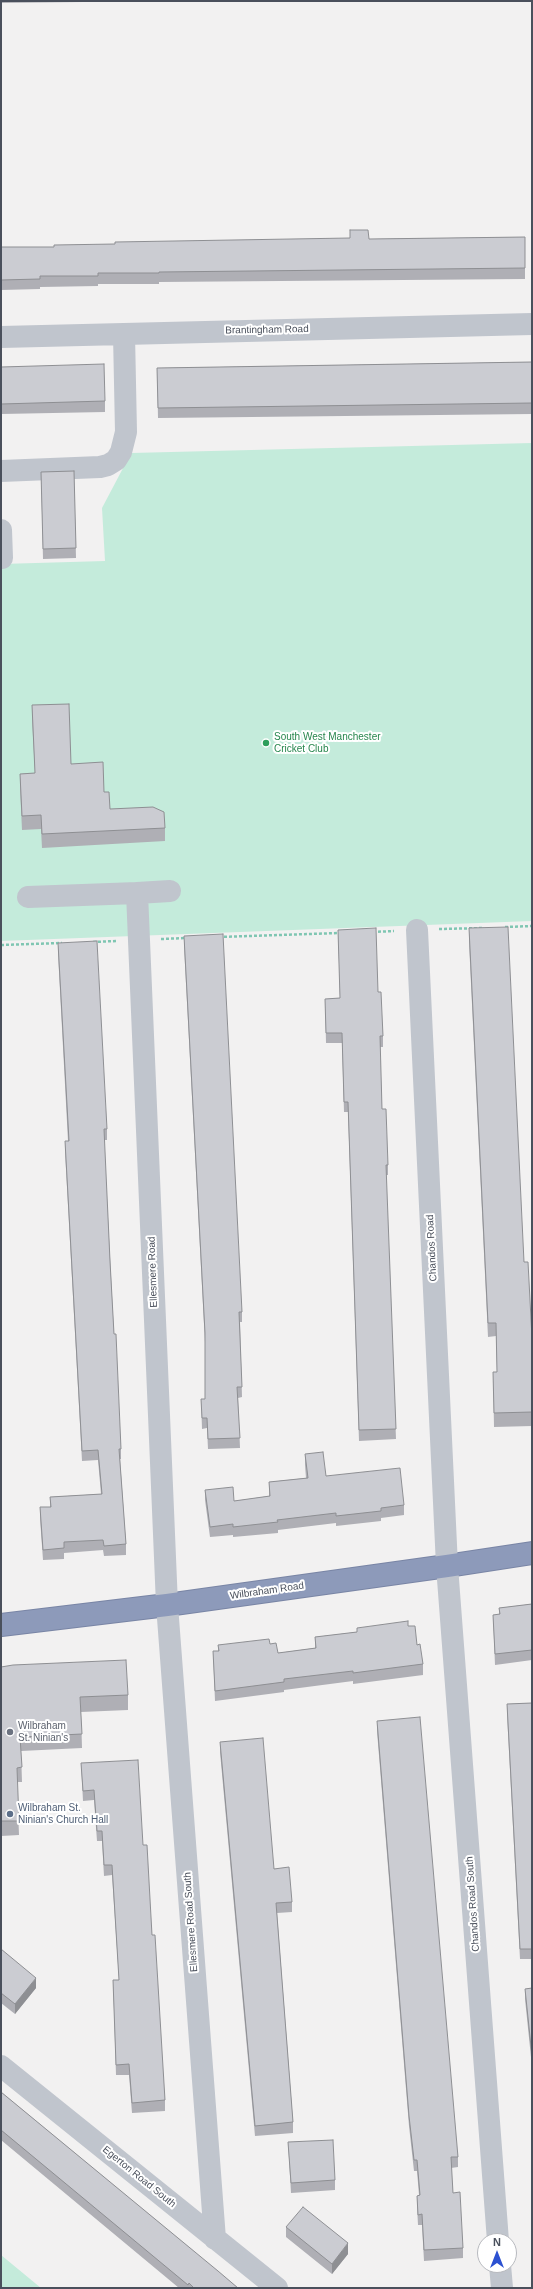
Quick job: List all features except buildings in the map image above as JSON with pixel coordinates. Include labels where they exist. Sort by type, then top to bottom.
[{"type":"highway","name":"Wilbraham Road","points":[[1,1624],[167,1605],[532,1553]]},
{"type":"street","name":"Brantingham Road","points":[[1,337],[532,324]]},
{"type":"street","points":[[1,470],[100,467],[108,465],[116,460],[121,452],[126,432],[124,334]]},
{"type":"street","points":[[1,530],[2,558]]},
{"type":"street","points":[[28,897],[170,891]]},
{"type":"street","name":"Ellesmere Road","points":[[137,893],[167,1605]]},
{"type":"street","name":"Chandos Road","points":[[417,930],[447,1566]]},
{"type":"street","name":"Chandos Road South","points":[[447,1566],[497,2233]]},
{"type":"street","name":"Ellesmere Road South","points":[[167,1605],[215,2240]]},
{"type":"street","name":"Egerton Road South","points":[[1,2066],[276,2288]]},
{"type":"street","points":[[501,2273],[502,2288]]},
{"type":"path","points":[[501,927],[532,926]]},
{"type":"path","points":[[370,932],[486,928]]},
{"type":"path","points":[[211,938],[346,933]]},
{"type":"path","points":[[86,942],[187,938]]},
{"type":"path","points":[[1,945],[70,942]]},
{"type":"green space","name":"South West Manchester Cricket Club","points":[[532,443],[532,921],[1,941],[1,564],[105,561],[102,508],[131,453]]},
{"type":"green space","points":[[1,2255],[41,2288],[1,2288]]},
{"type":"place","name":"South West Manchester Cricket Club","points":[[266,743]]},
{"type":"place","name":"Wilbraham St. Ninian's","points":[[10,1732]]},
{"type":"place","name":"Wilbraham St. Ninian's Church Hall","points":[[10,1814]]}]
